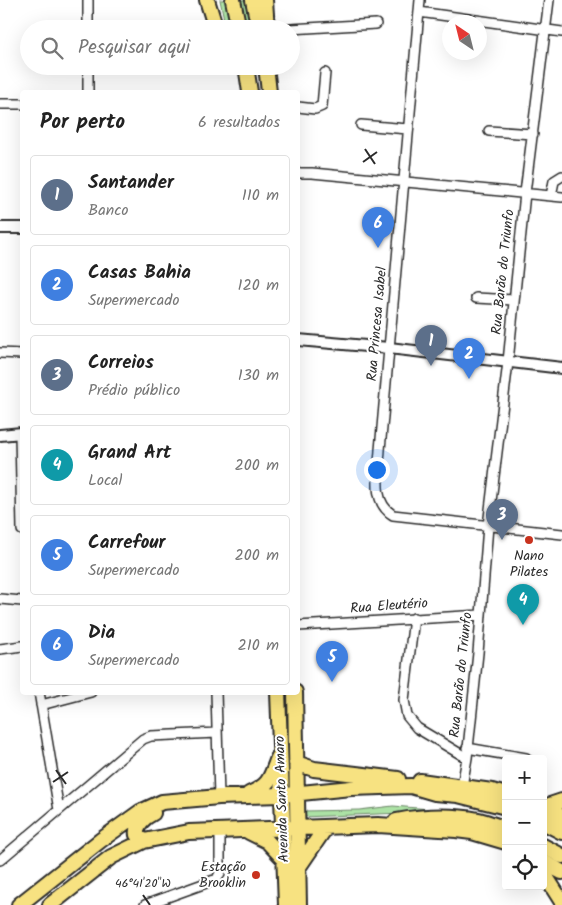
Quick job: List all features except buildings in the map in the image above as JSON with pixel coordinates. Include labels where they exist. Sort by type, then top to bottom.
[{"type":"main road","points":[[207,0],[213,20]]},
{"type":"main road","points":[[233,0],[237,20]]},
{"type":"main road","points":[[253,0],[256,20]]},
{"type":"main road","points":[[265,0],[266,20]]},
{"type":"main road","name":"Avenida Santo Amaro","points":[[278,695],[281,795],[298,869],[299,905]]},
{"type":"main road","name":"Avenida Santo Amaro","points":[[286,905],[285,860],[297,793],[295,695]]},
{"type":"main road","points":[[244,796],[265,786],[272,775],[280,751]]},
{"type":"main road","points":[[296,763],[314,769],[458,786],[502,794]]},
{"type":"main road","points":[[349,774],[386,786]]},
{"type":"main road","points":[[19,905],[101,840],[152,805],[219,797],[281,795],[386,786],[458,786]]},
{"type":"main road","points":[[411,786],[435,793],[458,795],[502,806]]},
{"type":"main road","points":[[144,841],[136,833],[139,824],[174,801]]},
{"type":"main road","points":[[547,806],[562,801]]},
{"type":"main road","points":[[547,809],[562,817]]},
{"type":"main road","points":[[378,825],[424,817],[450,817],[479,820],[502,828]]},
{"type":"main road","points":[[547,824],[562,832]]},
{"type":"main road","points":[[50,905],[111,857],[144,841],[189,832],[378,825],[472,832],[502,841]]},
{"type":"main road","points":[[298,869],[326,827]]},
{"type":"main road","points":[[243,830],[267,841],[285,860]]},
{"type":"main road","points":[[547,851],[561,868]]},
{"type":"main road","points":[[547,863],[561,868]]},
{"type":"main road","points":[[547,878],[562,902]]},
{"type":"street","points":[[88,0],[88,20]]},
{"type":"street","name":"Rua Princesa Isabel","points":[[420,0],[378,486],[383,507],[393,515],[488,526]]},
{"type":"street","name":"Rua Barão do Triunfo","points":[[458,786],[467,753],[482,615],[488,526],[508,362],[525,193],[549,0]]},
{"type":"street","points":[[419,12],[562,32]]},
{"type":"street","points":[[300,28],[376,24]]},
{"type":"street","points":[[300,107],[315,109],[322,106],[326,73]]},
{"type":"street","points":[[88,75],[88,90]]},
{"type":"street","points":[[0,104],[20,104]]},
{"type":"street","points":[[360,125],[408,129]]},
{"type":"street","points":[[489,131],[532,134]]},
{"type":"street","points":[[300,173],[562,197]]},
{"type":"street","points":[[551,196],[554,181],[562,176]]},
{"type":"street","points":[[0,228],[20,228]]},
{"type":"street","points":[[476,298],[514,300]]},
{"type":"street","points":[[300,340],[389,348],[562,368]]},
{"type":"street","points":[[0,353],[20,354]]},
{"type":"street","points":[[0,436],[20,434]]},
{"type":"street","points":[[488,526],[562,534]]},
{"type":"street","points":[[0,599],[20,601]]},
{"type":"street","name":"Rua Eleutério","points":[[300,626],[482,615]]},
{"type":"street","points":[[414,618],[404,700],[407,716],[418,728],[467,753],[502,756]]},
{"type":"street","points":[[0,649],[20,646]]},
{"type":"street","points":[[40,695],[59,810]]},
{"type":"street","points":[[42,705],[79,695]]},
{"type":"street","points":[[216,695],[219,797]]},
{"type":"street","points":[[0,860],[143,739],[151,736],[217,733]]},
{"type":"street","points":[[145,905],[217,879],[220,873],[220,830]]},
{"type":"green space","points":[[220,0],[263,0],[264,20],[224,19]]},
{"type":"green space","points":[[393,806],[455,811],[302,817],[303,811],[359,810]]},
{"type":"place","name":"Dia","points":[[378,248]]},
{"type":"place","name":"Santander","points":[[431,366]]},
{"type":"place","name":"Casas Bahia","points":[[469,379]]},
{"type":"place","name":"Correios","points":[[502,540]]},
{"type":"place","name":"Nano Pilates","points":[[529,540]]},
{"type":"place","name":"Grand Art","points":[[523,625]]},
{"type":"place","name":"Carrefour","points":[[332,682]]},
{"type":"place","name":"Estação Brooklin","points":[[256,875]]}]
